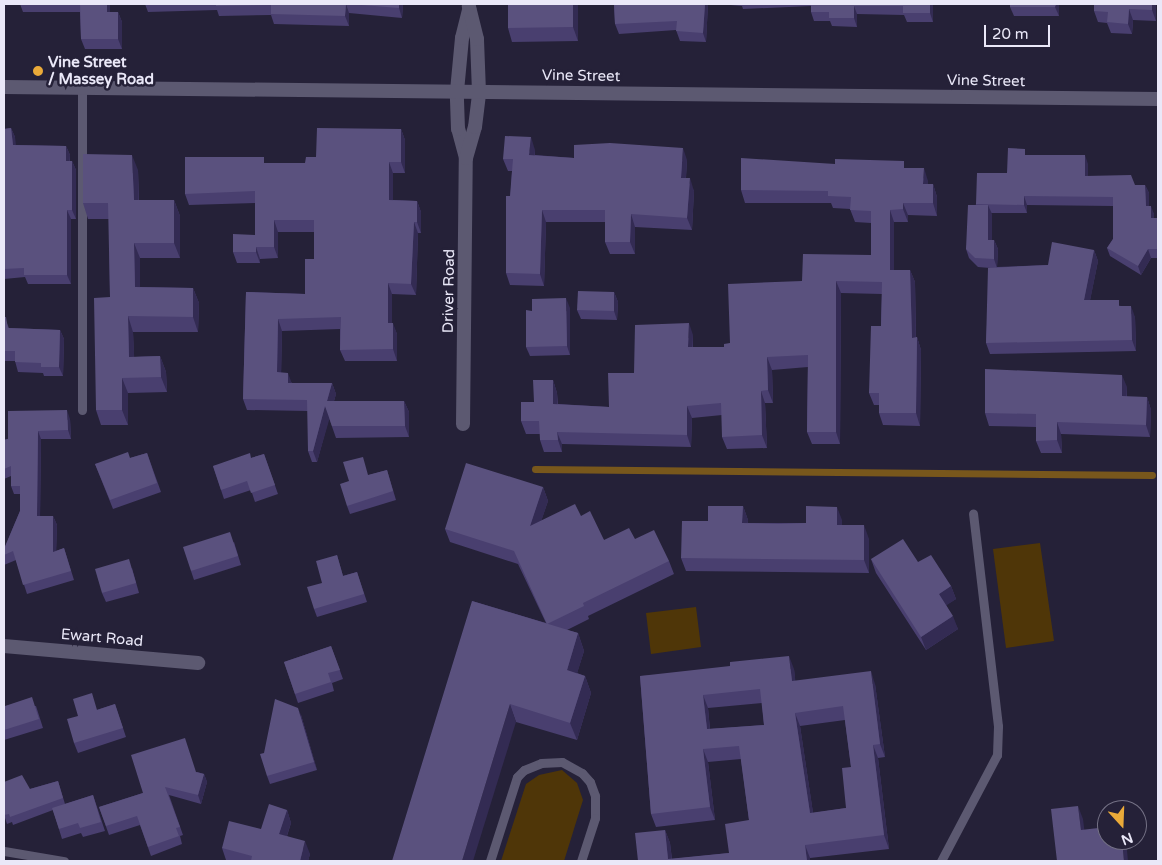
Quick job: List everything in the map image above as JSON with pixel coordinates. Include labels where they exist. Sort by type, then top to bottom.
[{"type":"street","name":"Driver Road","points":[[466,158],[458,129],[457,91],[462,38],[469,5]]},
{"type":"street","name":"Driver Road","points":[[463,424],[466,158],[475,127],[479,92],[477,39],[469,5]]},
{"type":"street","name":"Vine Street","points":[[4,87],[1158,99]]},
{"type":"street","name":"Ewart Road","points":[[4,646],[198,663]]},
{"type":"lane","points":[[82,88],[82,410]]},
{"type":"lane","points":[[941,861],[997,754],[998,726],[973,513]]},
{"type":"lane","points":[[490,861],[517,777],[524,770],[542,763],[562,762],[582,773],[590,782],[595,796],[595,818],[581,861]]},
{"type":"lane","points":[[4,851],[64,861]]},
{"type":"shaded area","points":[[1040,543],[1054,641],[1006,648],[993,549]]},
{"type":"shaded area","points":[[696,607],[701,647],[651,654],[646,613]]},
{"type":"shaded area","points":[[562,770],[577,783],[583,800],[564,861],[501,861],[526,784],[539,775]]},
{"type":"building","points":[[80,4],[107,4],[107,12],[118,12],[118,39],[81,39]]},
{"type":"building","points":[[216,4],[346,4],[345,16],[271,14],[271,5],[216,6]]},
{"type":"building","points":[[349,4],[399,4],[399,8]]},
{"type":"building","points":[[508,4],[573,4],[573,27],[508,28]]},
{"type":"building","points":[[614,4],[705,4],[703,33],[676,31],[677,21],[615,24]]},
{"type":"building","points":[[811,4],[930,4],[930,13],[903,13],[903,6],[854,6],[854,18],[829,18],[829,12],[811,12]]},
{"type":"building","points":[[1010,4],[1056,4],[1055,7],[1010,7]]},
{"type":"building","points":[[1094,4],[1152,4],[1152,10],[1129,9],[1128,24],[1107,22],[1108,12],[1094,11]]},
{"type":"building","points":[[11,128],[13,145],[66,146],[66,161],[72,161],[72,210],[67,210],[67,275],[24,275],[24,268],[4,269],[4,129]]},
{"type":"building","points":[[317,128],[401,129],[401,162],[389,162],[389,200],[417,201],[417,222],[414,222],[411,284],[388,283],[388,323],[393,323],[393,349],[340,350],[341,317],[278,319],[277,372],[288,373],[288,383],[332,383],[327,401],[404,401],[405,426],[332,426],[325,406],[313,451],[308,451],[307,400],[243,399],[246,292],[305,294],[305,259],[314,259],[314,220],[274,220],[274,247],[256,247],[256,252],[233,252],[233,234],[255,235],[255,191],[185,194],[185,157],[264,157],[264,163],[305,163],[306,157],[316,157]]},
{"type":"building","points":[[505,136],[531,137],[529,155],[574,158],[574,145],[610,143],[683,148],[681,178],[690,178],[687,218],[631,214],[630,242],[605,242],[605,210],[542,210],[540,274],[506,273],[506,196],[510,196],[513,159],[503,159]]},
{"type":"building","points":[[1008,148],[1025,149],[1025,155],[1085,155],[1085,176],[1131,175],[1135,185],[1145,185],[1146,206],[1151,206],[1151,218],[1158,218],[1158,249],[1148,249],[1138,266],[1107,248],[1113,239],[1113,197],[1024,196],[1024,205],[976,204],[977,173],[1007,173]]},
{"type":"building","points":[[83,154],[132,155],[134,200],[174,200],[174,243],[134,243],[135,287],[193,288],[193,317],[128,316],[129,357],[160,356],[161,377],[122,378],[122,410],[96,410],[94,298],[110,297],[108,203],[83,203]]},
{"type":"building","points":[[741,158],[835,164],[835,159],[904,161],[904,168],[924,168],[923,184],[933,184],[933,203],[903,203],[903,209],[890,210],[890,270],[910,270],[912,338],[917,337],[916,413],[879,413],[879,393],[869,393],[871,326],[881,326],[882,282],[836,281],[836,432],[807,432],[808,355],[767,357],[768,390],[761,391],[762,435],[722,437],[721,403],[687,406],[687,435],[557,432],[558,440],[540,440],[539,421],[521,421],[521,402],[534,402],[533,380],[553,380],[553,404],[609,407],[608,373],[634,373],[635,325],[689,323],[688,347],[724,347],[724,344],[730,343],[728,284],[802,281],[803,254],[871,255],[871,211],[850,210],[851,197],[828,196],[828,191],[741,190]]},
{"type":"building","points":[[968,205],[988,205],[988,240],[994,240],[994,259],[975,258],[966,249]]},
{"type":"building","points":[[1052,242],[1094,250],[1084,300],[1119,300],[1119,306],[1131,306],[1132,340],[986,343],[988,268],[1048,265]]},
{"type":"building","points":[[578,291],[614,292],[614,311],[577,310]]},
{"type":"building","points":[[566,298],[567,346],[526,347],[526,310],[532,311],[532,299]]},
{"type":"building","points":[[4,317],[6,317],[8,328],[60,330],[59,367],[41,367],[41,363],[15,362],[15,351],[4,351]]},
{"type":"building","points":[[985,369],[1122,375],[1122,396],[1147,397],[1146,425],[1057,422],[1057,440],[1036,441],[1036,414],[985,413]]},
{"type":"building","points":[[67,410],[68,430],[38,431],[37,516],[53,516],[53,552],[64,548],[71,571],[23,585],[13,551],[4,555],[4,549],[20,511],[20,486],[11,486],[11,466],[4,469],[4,440],[8,439],[8,411]]},
{"type":"building","points":[[128,452],[130,458],[147,453],[157,483],[110,500],[95,464]]},
{"type":"building","points":[[250,453],[251,458],[264,454],[275,485],[251,493],[247,481],[221,490],[213,466]]},
{"type":"building","points":[[363,457],[368,475],[387,470],[393,491],[347,506],[340,484],[349,481],[343,462]]},
{"type":"building","points":[[466,463],[543,487],[530,526],[575,504],[581,516],[590,511],[604,540],[629,528],[635,539],[654,530],[669,561],[583,603],[584,606],[547,624],[514,551],[445,529]]},
{"type":"building","points":[[708,506],[743,506],[742,523],[778,524],[806,523],[806,506],[837,507],[837,525],[864,525],[864,560],[681,558],[682,521],[708,521]]},
{"type":"building","points":[[230,532],[238,556],[191,571],[183,547]]},
{"type":"building","points":[[903,539],[918,562],[931,555],[951,586],[939,594],[953,616],[921,637],[871,559]]},
{"type":"building","points":[[337,555],[343,576],[357,572],[364,594],[314,609],[307,587],[322,583],[316,561]]},
{"type":"building","points":[[129,559],[136,583],[102,593],[95,569]]},
{"type":"building","points":[[472,601],[578,633],[567,670],[585,676],[570,723],[510,704],[462,861],[392,861]]},
{"type":"building","points":[[331,646],[340,670],[328,673],[331,682],[295,694],[284,662]]},
{"type":"building","points":[[789,656],[792,681],[871,671],[880,744],[873,745],[884,835],[805,845],[807,861],[638,861],[635,833],[665,830],[668,859],[729,853],[725,824],[749,820],[739,746],[703,749],[710,807],[651,814],[640,676],[730,666],[730,662]],"holes":[[[760,689],[764,725],[707,729],[703,695]],[[843,706],[851,767],[842,768],[846,808],[810,813],[795,713]]]},
{"type":"building","points":[[92,693],[97,710],[115,704],[123,728],[74,743],[67,719],[78,716],[73,699]]},
{"type":"building","points":[[32,697],[39,719],[4,730],[4,703],[5,706]]},
{"type":"building","points":[[275,699],[298,708],[314,762],[267,776],[260,754],[264,753]]},
{"type":"building","points":[[185,738],[196,772],[204,774],[198,795],[165,787],[180,827],[176,828],[179,836],[148,847],[137,816],[106,826],[99,807],[143,793],[131,755]]},
{"type":"building","points":[[22,775],[30,789],[58,781],[63,798],[10,817],[9,814],[4,815],[4,782]]},
{"type":"building","points":[[93,795],[101,822],[80,828],[78,823],[59,829],[52,808]]},
{"type":"building","points":[[269,804],[287,810],[279,834],[305,841],[300,861],[251,861],[252,856],[222,848],[229,821],[261,829]]},
{"type":"building","points":[[1078,806],[1081,830],[1097,828],[1097,850],[1123,850],[1124,861],[1057,861],[1051,809]]},
{"type":"waterway","points":[[535,469],[1152,475]]},
{"type":"place","name":"Vine Street / Massey Road","points":[[38,71]]}]
